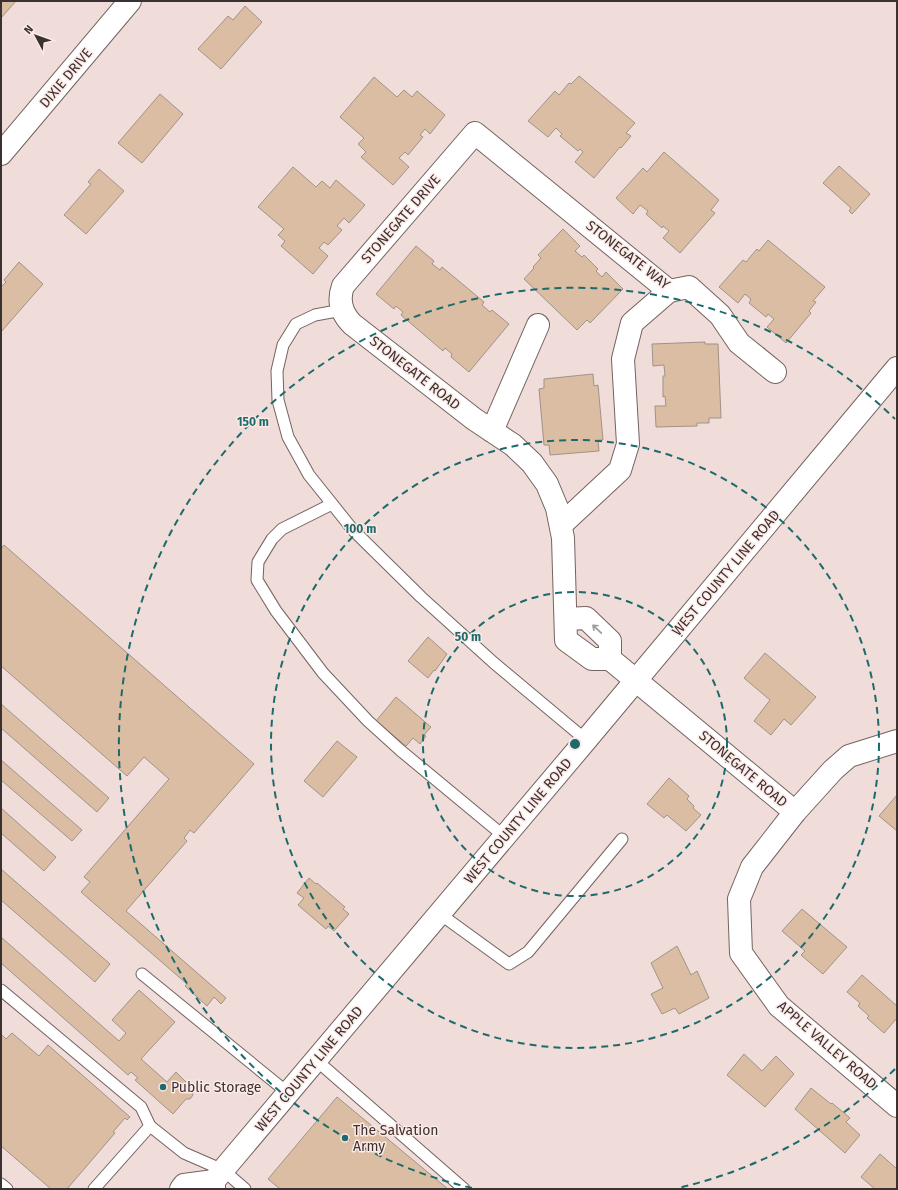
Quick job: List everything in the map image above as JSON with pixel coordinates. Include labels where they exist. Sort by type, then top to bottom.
[{"type":"street","name":"DIXIE DRIVE","points":[[1,154],[130,1]]},
{"type":"street","name":"STONEGATE WAY","points":[[475,133],[669,291],[689,287],[720,315],[739,343],[775,372]]},
{"type":"street","name":"STONEGATE DRIVE","points":[[342,310],[340,301],[343,286],[475,133]]},
{"type":"street","points":[[561,525],[620,470],[628,444],[623,359],[632,323],[669,291]]},
{"type":"street","name":"STONEGATE ROAD","points":[[342,310],[352,324],[474,419],[520,451],[539,472],[552,496],[561,525],[563,538],[566,640],[592,659],[610,659],[795,812],[832,770],[849,756],[897,741]]},
{"type":"street","points":[[492,431],[538,325]]},
{"type":"street","name":"WEST COUNTY LINE ROAD","points":[[217,1180],[288,1093],[505,837],[897,368]]},
{"type":"street","name":"APPLE VALLEY ROAD","points":[[795,812],[752,867],[739,899],[741,953],[778,1006],[897,1106]]},
{"type":"street","points":[[181,1189],[184,1185],[217,1180]]},
{"type":"lane","points":[[342,310],[315,315],[296,324],[283,345],[277,371],[278,400],[288,437],[309,475],[353,530],[421,597],[494,662],[586,740]]},
{"type":"lane","points":[[332,504],[282,529],[272,539],[258,562],[257,580],[276,611],[323,673],[368,721],[410,759],[505,837]]},
{"type":"lane","points":[[440,914],[509,964],[528,952],[622,839]]},
{"type":"lane","points":[[142,974],[288,1093]]},
{"type":"lane","points":[[1,990],[141,1107],[150,1126],[217,1180],[245,1189]]},
{"type":"lane","points":[[316,1060],[464,1189]]},
{"type":"lane","points":[[94,1189],[150,1126]]},
{"type":"lane","points":[[1,1184],[7,1189]]},
{"type":"building","points":[[1,1],[16,1],[1,18]]},
{"type":"building","points":[[245,6],[262,22],[221,69],[198,49],[228,16],[233,20]]},
{"type":"building","points":[[579,76],[635,123],[626,133],[631,136],[594,178],[575,162],[583,152],[580,149],[578,151],[560,136],[562,134],[556,128],[548,137],[528,121],[555,91],[559,95],[569,83],[571,84]]},
{"type":"building","points":[[374,77],[397,97],[404,90],[412,97],[417,91],[445,115],[430,134],[425,129],[420,135],[423,137],[408,155],[405,152],[399,158],[409,167],[393,185],[361,157],[366,152],[358,144],[364,138],[340,117]]},
{"type":"building","points":[[160,94],[183,114],[142,163],[118,143]]},
{"type":"building","points":[[664,152],[719,200],[711,210],[715,213],[680,253],[663,238],[669,231],[663,226],[662,228],[646,214],[648,211],[640,205],[633,214],[616,198],[643,168],[647,172]]},
{"type":"building","points":[[839,166],[870,194],[852,214],[849,211],[851,208],[823,183]]},
{"type":"building","points":[[293,167],[316,187],[322,181],[330,188],[336,180],[365,205],[349,223],[344,218],[337,226],[342,230],[328,245],[324,242],[319,248],[328,256],[313,274],[281,246],[285,241],[278,235],[284,229],[258,207]]},
{"type":"building","points":[[99,169],[124,191],[86,234],[64,215],[91,184],[88,182]]},
{"type":"building","points":[[563,229],[580,246],[575,251],[582,257],[584,255],[598,269],[596,271],[602,277],[606,272],[623,289],[590,323],[587,320],[577,330],[524,279],[541,258],[538,255]]},
{"type":"building","points":[[768,240],[825,287],[813,301],[816,302],[809,311],[811,313],[786,343],[767,327],[774,319],[768,314],[766,317],[749,303],[751,299],[745,294],[738,303],[719,287],[743,260],[746,262],[757,249],[759,251]]},
{"type":"building","points":[[416,246],[434,261],[432,264],[440,270],[442,267],[484,302],[482,305],[490,312],[492,310],[509,324],[469,372],[451,357],[452,354],[445,348],[443,351],[401,315],[403,312],[396,306],[394,309],[376,294]]},
{"type":"building","points":[[19,262],[43,284],[1,332],[1,287],[6,282],[4,280]]},
{"type":"building","points":[[705,342],[705,344],[718,344],[721,418],[709,418],[709,423],[697,423],[697,426],[656,427],[655,406],[666,406],[665,396],[663,397],[663,376],[665,376],[664,365],[653,366],[652,344]]},
{"type":"building","points":[[593,374],[594,386],[598,385],[603,440],[598,440],[599,451],[550,455],[549,445],[544,445],[539,389],[544,388],[544,379]]},
{"type":"building","points":[[4,545],[254,764],[194,833],[190,830],[184,838],[187,841],[126,911],[226,998],[221,1004],[214,997],[207,1006],[185,986],[187,984],[81,892],[90,882],[84,877],[169,779],[144,757],[127,776],[1,666],[1,549]]},
{"type":"building","points":[[428,637],[447,654],[428,678],[408,661]]},
{"type":"building","points":[[765,653],[816,697],[791,725],[784,719],[771,735],[754,721],[770,700],[744,678]]},
{"type":"building","points":[[396,697],[431,727],[424,735],[426,736],[420,744],[413,738],[406,746],[376,721]]},
{"type":"building","points":[[1,704],[109,798],[97,812],[1,728]]},
{"type":"building","points":[[337,741],[357,757],[323,797],[304,781]]},
{"type":"building","points":[[1,760],[82,830],[72,841],[1,780]]},
{"type":"building","points":[[669,778],[689,796],[687,799],[694,806],[693,808],[701,815],[686,831],[667,815],[664,818],[647,804]]},
{"type":"building","points":[[897,795],[897,831],[879,816]]},
{"type":"building","points":[[1,808],[56,857],[44,871],[1,833]]},
{"type":"building","points":[[1,869],[110,964],[95,982],[1,900]]},
{"type":"building","points":[[309,878],[345,907],[343,909],[349,914],[334,931],[328,926],[326,929],[298,905],[304,898],[297,893]]},
{"type":"building","points":[[802,909],[847,947],[823,974],[801,955],[805,951],[782,931]]},
{"type":"building","points":[[1,937],[119,1041],[126,1033],[112,1020],[139,990],[175,1022],[141,1059],[167,1082],[176,1072],[186,1082],[183,1086],[192,1092],[193,1095],[190,1099],[186,1099],[173,1114],[135,1080],[138,1078],[131,1072],[128,1075],[1,963]]},
{"type":"building","points":[[677,946],[691,975],[697,971],[709,998],[679,1014],[675,1008],[662,1014],[651,994],[663,988],[651,963]]},
{"type":"building","points":[[862,975],[897,1006],[897,1018],[884,1033],[867,1018],[869,1016],[858,1006],[860,1003],[847,992]]},
{"type":"building","points":[[12,1033],[39,1056],[48,1045],[130,1117],[127,1120],[125,1118],[113,1132],[115,1133],[67,1189],[51,1189],[1,1146],[1,1034],[6,1039]]},
{"type":"building","points":[[744,1054],[762,1071],[776,1056],[794,1074],[765,1107],[727,1075]]},
{"type":"building","points":[[811,1088],[850,1118],[846,1122],[860,1135],[845,1153],[795,1109]]},
{"type":"building","name":"The Salvation Army","points":[[337,1097],[448,1189],[280,1189],[268,1179]]},
{"type":"building","points":[[880,1154],[897,1169],[897,1189],[875,1189],[861,1177]]},
{"type":"place","name":"Public Storage","points":[[163,1087]]},
{"type":"place","name":"The Salvation Army","points":[[345,1138]]}]
